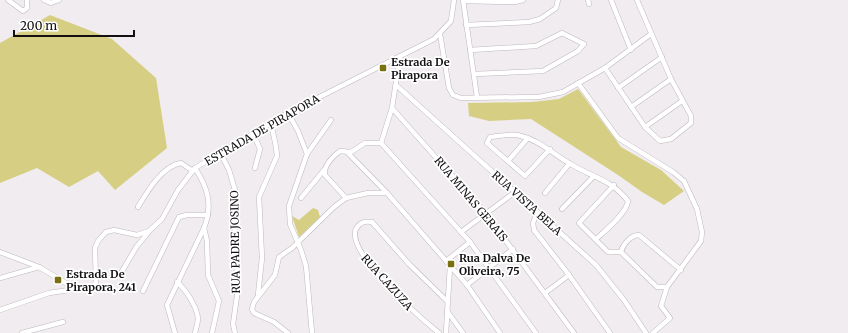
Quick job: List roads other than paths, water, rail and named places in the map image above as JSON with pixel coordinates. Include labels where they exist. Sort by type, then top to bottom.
[{"type":"street","points":[[8,0],[23,10],[27,8],[27,0]]},
{"type":"street","points":[[44,0],[51,3],[59,0]]},
{"type":"street","name":"ESTRADA DE PIRAPORA","points":[[121,273],[137,246],[148,231],[162,219],[178,190],[194,170],[220,152],[288,113],[426,43],[440,34],[451,21],[454,0]]},
{"type":"street","points":[[477,97],[463,1],[515,2],[523,0]]},
{"type":"street","points":[[466,25],[529,22],[540,19],[556,8],[558,0]]},
{"type":"street","points":[[611,0],[631,50]]},
{"type":"street","points":[[605,68],[645,127],[660,140],[671,139],[691,122],[691,116],[671,79],[637,0]]},
{"type":"street","points":[[470,50],[536,46],[562,33],[584,44],[578,51],[543,71],[474,74]]},
{"type":"street","points":[[440,34],[450,90],[459,97],[544,96],[563,92],[605,68],[651,34]]},
{"type":"street","points":[[381,143],[392,108],[400,56]]},
{"type":"street","points":[[618,88],[662,57]]},
{"type":"street","points":[[631,107],[671,79]]},
{"type":"street","points":[[578,83],[618,138],[681,178],[689,189],[697,209],[702,237],[700,244],[668,287],[661,306],[670,318],[653,333]]},
{"type":"street","name":"RUA VISTA BELA","points":[[396,85],[596,265],[624,300],[646,333]]},
{"type":"street","points":[[645,127],[682,101]]},
{"type":"street","name":"RUA MINAS GERAIS","points":[[392,108],[486,214],[574,333]]},
{"type":"street","points":[[288,113],[298,131],[307,154]]},
{"type":"street","points":[[312,333],[306,266],[290,224],[288,206],[307,154],[331,120]]},
{"type":"street","points":[[258,296],[262,258],[259,197],[277,156],[270,123]]},
{"type":"street","points":[[253,133],[260,149],[255,168]]},
{"type":"street","points":[[550,149],[525,176],[487,143],[490,137],[516,135],[528,138],[550,149],[569,164],[614,185],[628,201],[628,204],[623,212],[596,239]]},
{"type":"street","points":[[508,161],[528,138]]},
{"type":"street","points":[[348,153],[365,143],[381,143],[470,242],[536,333]]},
{"type":"street","points":[[301,198],[337,153],[343,151],[348,153],[387,193],[467,285],[500,333]]},
{"type":"street","name":"RUA PADRE JOSINO","points":[[220,152],[229,170],[235,190],[235,232],[238,284],[233,324],[235,333]]},
{"type":"street","points":[[138,207],[159,178],[171,167],[181,163],[194,170],[207,190],[208,216],[204,228],[177,282],[167,309],[175,333]]},
{"type":"street","points":[[545,193],[569,164]]},
{"type":"street","points":[[324,170],[325,175],[346,198]]},
{"type":"street","points":[[562,209],[594,176]]},
{"type":"street","points":[[614,185],[579,223],[608,252],[621,252],[657,287],[668,287]]},
{"type":"street","points":[[461,232],[515,192]]},
{"type":"street","points":[[288,333],[274,322],[253,311],[252,306],[274,275],[279,257],[297,242],[334,206],[346,198],[368,193],[387,193]]},
{"type":"street","points":[[537,213],[533,222],[534,230],[569,275],[610,333]]},
{"type":"street","points":[[143,291],[180,217],[187,215],[208,216]]},
{"type":"street","name":"RUA CAZUZA","points":[[439,333],[396,294],[363,256],[356,237],[356,228],[366,222],[372,222],[409,264],[447,301]]},
{"type":"street","points":[[204,228],[208,242],[208,275],[218,301],[212,333]]},
{"type":"street","points":[[0,310],[49,293],[89,288],[94,285],[95,248],[102,235],[114,230],[137,235],[148,231]]},
{"type":"street","points":[[621,252],[624,245],[634,236],[639,235],[681,270]]},
{"type":"street","points":[[446,261],[470,242]]},
{"type":"street","points":[[467,285],[513,249]]},
{"type":"street","points":[[0,252],[38,266],[76,289]]},
{"type":"street","points":[[0,278],[38,266]]},
{"type":"street","points":[[446,333],[450,266]]},
{"type":"street","points":[[545,293],[569,275]]},
{"type":"street","points":[[177,282],[186,292],[197,315],[198,322],[195,333]]},
{"type":"street","points":[[447,311],[463,333]]},
{"type":"street","points":[[22,333],[63,322]]},
{"type":"place","name":"Estrada De Pirapora","points":[[383,68]]},
{"type":"place","name":"Rua Dalva De Oliveira, 75","points":[[451,264]]},
{"type":"place","name":"Estrada De Pirapora, 241","points":[[58,280]]}]
